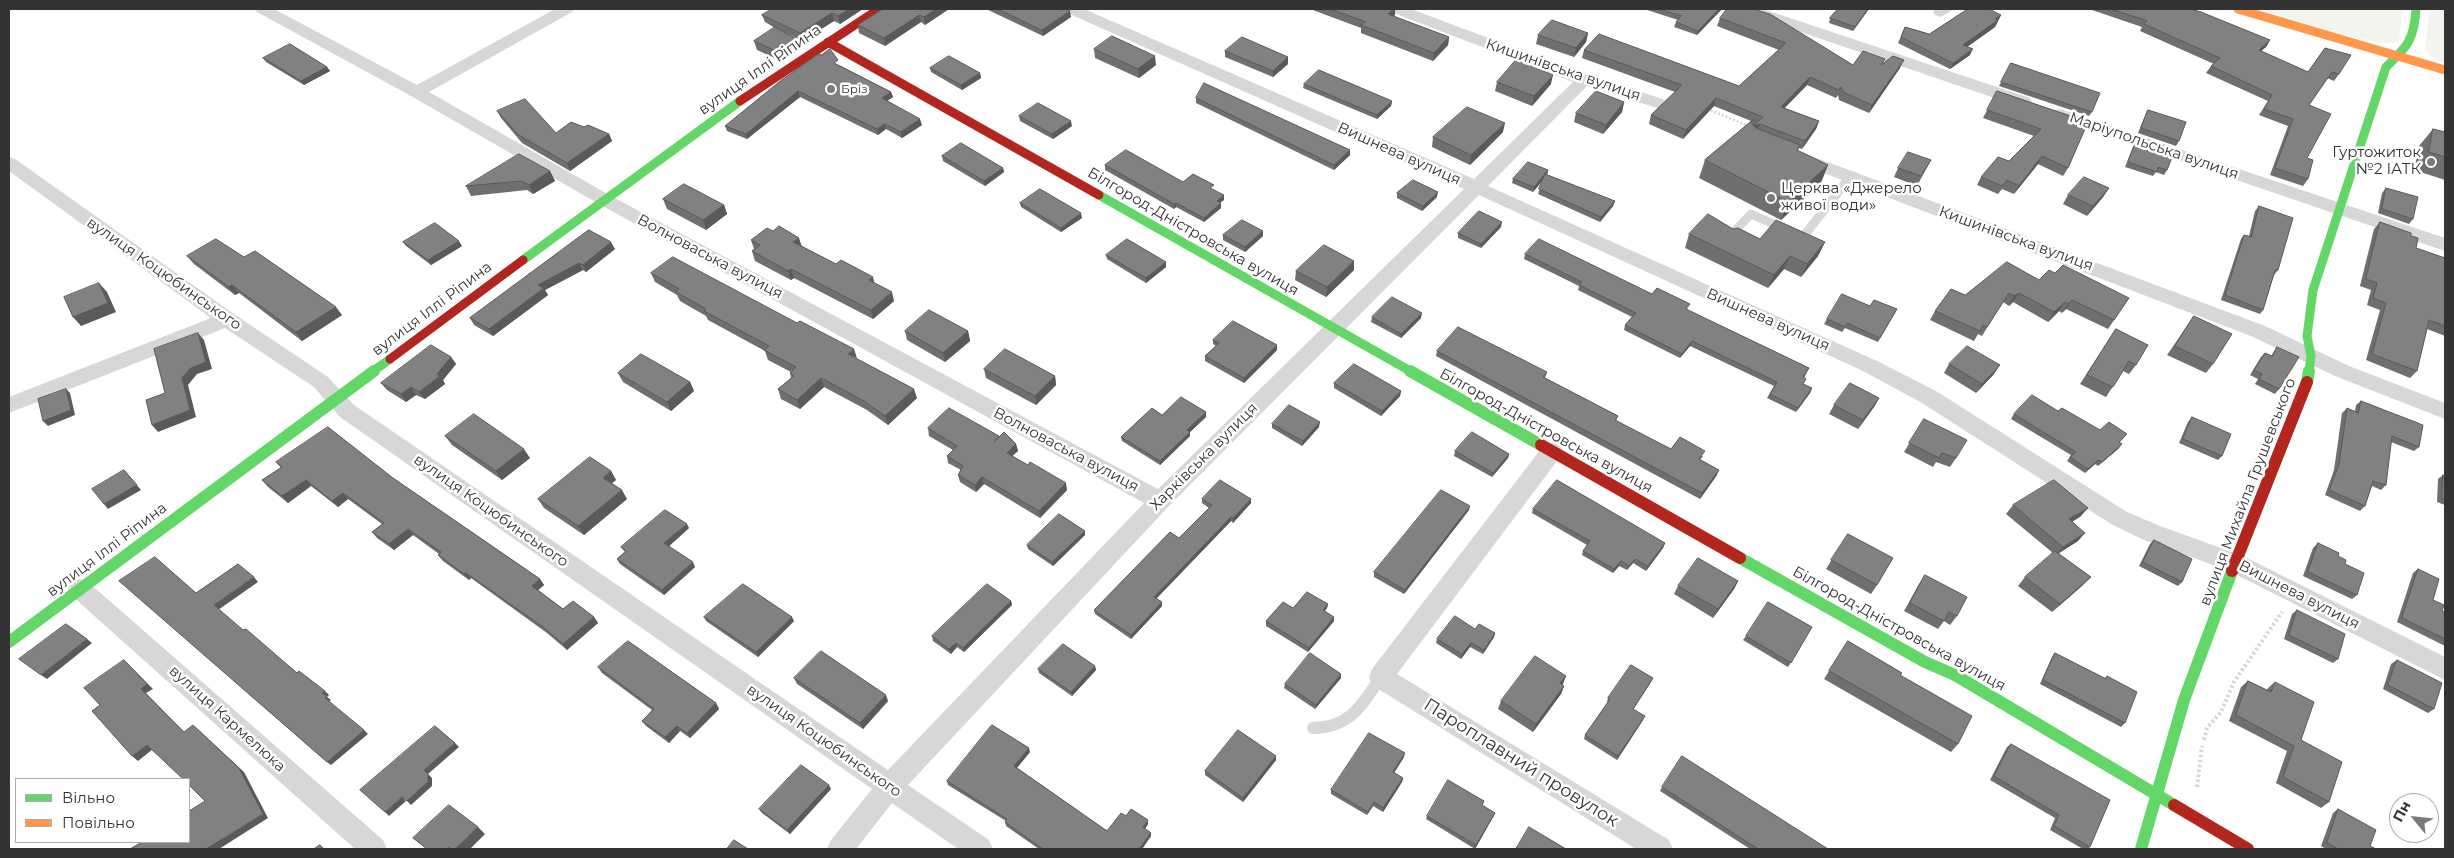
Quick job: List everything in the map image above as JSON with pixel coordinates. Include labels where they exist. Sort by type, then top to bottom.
[{"type":"street","name":"Волноваська вулиця","points":[[266,9],[417,92],[605,200],[1160,501]]},
{"type":"street","points":[[417,92],[566,9]]},
{"type":"street","name":"вулиця Іллі Ріпина","points":[[9,642],[336,398],[756,90],[879,9]]},
{"type":"street","name":"Вишнева вулиця","points":[[1071,9],[1476,187],[1870,366],[1929,396],[2119,518],[2152,533],[2235,563],[2445,669]]},
{"type":"street","name":"Кишинівська вулиця","points":[[1397,9],[1584,80],[1657,102]]},
{"type":"street","name":"Маріупольська вулиця","points":[[1748,9],[2445,246]]},
{"type":"street","points":[[2238,9],[2445,70]]},
{"type":"street","name":"вулиця Михайла Грушевського","points":[[2141,849],[2184,700],[2235,563],[2299,411],[2310,375],[2311,356],[2307,336],[2313,290],[2386,67],[2396,56],[2410,47],[2414,38],[2416,9]]},
{"type":"street","name":"Білгород-Дністровська вулиця","points":[[828,42],[1925,662],[1954,675],[2248,849]]},
{"type":"street","name":"Харківська вулиця","points":[[840,849],[889,787],[1160,501],[1584,80]]},
{"type":"street","name":"Кишинівська вулиця","points":[[1782,150],[1850,178],[2249,328],[2342,371],[2445,411]]},
{"type":"street","name":"вулиця Коцюбинського","points":[[9,163],[227,319],[321,382],[355,417],[980,849]]},
{"type":"street","points":[[9,405],[227,319]]},
{"type":"street","points":[[1381,676],[1552,451]]},
{"type":"street","name":"вулиця Кармелюка","points":[[80,589],[374,849]]},
{"type":"street","name":"Пароплавний провулок","points":[[1381,676],[1660,849]]},
{"type":"lane","points":[[1730,236],[1751,214],[1803,237],[1850,178]]},
{"type":"lane","points":[[1314,728],[1328,728],[1346,721],[1381,676]]},
{"type":"path","points":[[1702,107],[1755,128]]},
{"type":"path","points":[[2196,795],[2202,745],[2208,728],[2221,712],[2234,682],[2286,607]]},
{"type":"shaded area","points":[[2259,9],[2403,9],[2399,41],[2390,43],[2354,37]]},
{"type":"shaded area","points":[[2430,9],[2445,9],[2445,63],[2431,57],[2425,49]]},
{"type":"building","points":[[772,9],[849,9],[838,16],[832,13],[800,33],[762,15]]},
{"type":"building","points":[[883,9],[936,9],[924,17],[919,15],[884,38],[858,25]]},
{"type":"building","points":[[998,9],[1066,9],[1070,11],[1042,30]]},
{"type":"building","points":[[1331,9],[1394,9],[1388,14],[1449,37],[1434,53],[1361,25],[1365,22]]},
{"type":"building","points":[[1659,9],[1719,9],[1698,31],[1676,22],[1681,16]]},
{"type":"building","points":[[1727,9],[1753,9],[1770,14],[1853,65],[1863,51],[1885,59],[1881,65],[1893,56],[1904,60],[1872,105],[1843,92],[1841,87],[1839,90],[1810,77],[1781,107],[1819,121],[1805,141],[1760,124],[1753,126],[1763,117],[1716,98],[1686,130],[1651,115],[1682,85],[1584,50],[1599,34],[1739,86],[1786,43],[1720,18]]},
{"type":"building","points":[[1838,9],[1868,9],[1855,27],[1830,18]]},
{"type":"building","points":[[1968,9],[1989,9],[2001,15],[1995,19],[1998,20],[1963,45],[1973,49],[1953,63],[1901,37],[1905,27],[1929,34]]},
{"type":"building","points":[[2111,9],[2190,9],[2201,12],[2270,40],[2259,50],[2308,72],[2325,48],[2351,55],[2339,74],[2332,72],[2309,105],[2331,114],[2307,158],[2313,160],[2308,179],[2275,168],[2293,119],[2264,109],[2272,95],[2211,66],[2220,58],[2144,24],[2147,21]]},
{"type":"building","points":[[1552,20],[1588,33],[1576,48],[1538,35]]},
{"type":"building","points":[[775,27],[798,40],[778,52],[754,41]]},
{"type":"building","points":[[1112,36],[1155,56],[1138,69],[1094,49]]},
{"type":"building","points":[[1242,37],[1288,57],[1273,71],[1225,51]]},
{"type":"building","points":[[290,44],[327,67],[301,81],[263,58]]},
{"type":"building","points":[[830,49],[838,60],[834,63],[891,92],[882,98],[920,119],[901,132],[885,124],[877,129],[798,91],[746,134],[725,126],[779,82],[818,54],[821,55]]},
{"type":"building","points":[[949,56],[980,73],[961,85],[930,68]]},
{"type":"building","points":[[1516,60],[1553,75],[1534,96],[1497,82]]},
{"type":"building","points":[[2011,63],[2100,93],[2092,112],[2001,82]]},
{"type":"building","points":[[1319,70],[1392,101],[1377,115],[1304,84]]},
{"type":"building","points":[[1204,83],[1350,150],[1334,165],[1196,98]]},
{"type":"building","points":[[1596,91],[1624,102],[1606,125],[1576,113]]},
{"type":"building","points":[[1997,91],[2088,122],[2068,168],[2042,156],[2019,186],[2007,180],[2002,186],[1981,177],[1998,157],[2009,161],[2041,129],[1987,110]]},
{"type":"building","points":[[525,99],[556,133],[571,122],[584,127],[588,125],[609,134],[567,163],[519,135],[497,111]]},
{"type":"building","points":[[1038,103],[1071,121],[1052,134],[1019,116]]},
{"type":"building","points":[[1467,107],[1505,123],[1471,155],[1433,137]]},
{"type":"building","points":[[2148,110],[2186,122],[2179,141],[2141,128]]},
{"type":"building","points":[[1754,119],[1751,122],[1756,128],[1800,145],[1797,150],[1828,165],[1788,202],[1705,160]]},
{"type":"building","points":[[2433,129],[2445,132],[2445,157],[2429,152]]},
{"type":"building","points":[[2136,142],[2173,155],[2167,170],[2158,167],[2157,172],[2128,162]]},
{"type":"building","points":[[961,143],[1003,168],[984,181],[942,156]]},
{"type":"building","points":[[1126,150],[1183,182],[1193,174],[1214,185],[1210,188],[1224,195],[1217,201],[1221,203],[1204,218],[1176,203],[1174,204],[1105,165]]},
{"type":"building","points":[[1908,152],[1931,160],[1921,176],[1898,168]]},
{"type":"building","points":[[519,154],[550,171],[529,185],[522,181],[466,186]]},
{"type":"building","points":[[1528,162],[1548,170],[1534,187],[1513,179]]},
{"type":"building","points":[[1545,174],[1615,201],[1601,217],[1539,189]]},
{"type":"building","points":[[2084,177],[2109,188],[2093,206],[2068,195]]},
{"type":"building","points":[[1413,180],[1438,192],[1423,206],[1397,193]]},
{"type":"building","points":[[684,184],[724,205],[703,220],[663,199]]},
{"type":"building","points":[[2386,188],[2418,197],[2413,219],[2382,209]]},
{"type":"building","points":[[1040,189],[1081,213],[1061,228],[1020,203]]},
{"type":"building","points":[[2259,206],[2293,218],[2278,270],[2275,270],[2263,310],[2225,295],[2244,235],[2251,237]]},
{"type":"building","points":[[1479,211],[1502,222],[1481,244],[1458,233]]},
{"type":"building","points":[[1708,214],[1733,229],[1738,228],[1760,239],[1776,220],[1825,242],[1807,264],[1790,256],[1774,275],[1689,234]]},
{"type":"building","points":[[1242,220],[1263,231],[1245,247],[1223,235]]},
{"type":"building","points":[[2380,222],[2411,233],[2411,236],[2418,238],[2416,248],[2445,258],[2445,326],[2429,320],[2417,371],[2372,354],[2386,303],[2373,298],[2377,283],[2366,279]]},
{"type":"building","points":[[435,223],[459,241],[428,260],[403,242]]},
{"type":"building","points":[[779,226],[799,238],[793,242],[836,264],[841,260],[873,277],[869,280],[892,292],[871,310],[791,269],[788,271],[752,251],[760,245],[751,240],[767,228],[773,231]]},
{"type":"building","points":[[589,230],[611,242],[583,265],[579,263],[538,285],[544,288],[489,329],[470,318]]},
{"type":"building","points":[[216,239],[244,257],[255,251],[336,307],[296,332],[232,285],[229,287],[187,256]]},
{"type":"building","points":[[1127,239],[1166,262],[1146,278],[1106,255]]},
{"type":"building","points":[[1539,239],[1652,294],[1657,288],[1690,304],[1686,309],[1809,368],[1803,377],[1806,379],[1803,384],[1812,388],[1798,408],[1770,394],[1777,382],[1692,341],[1682,354],[1625,325],[1636,313],[1579,285],[1582,282],[1525,254]]},
{"type":"building","points":[[1324,245],[1354,261],[1327,287],[1296,271]]},
{"type":"building","points":[[673,257],[797,323],[800,321],[854,349],[848,354],[914,389],[885,416],[864,401],[821,378],[797,400],[778,389],[794,376],[790,373],[796,367],[764,350],[769,346],[704,311],[706,309],[676,292],[679,289],[651,273]]},
{"type":"building","points":[[2007,262],[2039,280],[2049,270],[2055,273],[2063,265],[2129,298],[2114,320],[2072,300],[2068,304],[2065,302],[2054,312],[2019,293],[2014,296],[2009,293],[1987,327],[1983,325],[1980,331],[1935,311],[1951,289],[1965,295]]},
{"type":"building","points":[[99,283],[108,303],[73,317],[64,297]]},
{"type":"building","points":[[1842,294],[1870,306],[1874,300],[1897,309],[1880,338],[1847,323],[1845,327],[1827,319]]},
{"type":"building","points":[[1392,297],[1422,313],[1401,334],[1372,317]]},
{"type":"building","points":[[929,310],[968,331],[943,353],[905,331]]},
{"type":"building","points":[[2194,316],[2232,334],[2213,364],[2175,346]]},
{"type":"building","points":[[1233,321],[1277,345],[1244,378],[1205,356],[1219,343],[1213,340]]},
{"type":"building","points":[[1458,327],[1547,372],[1543,377],[1618,416],[1615,420],[1671,449],[1680,437],[1705,451],[1699,459],[1719,470],[1702,493],[1437,351]]},
{"type":"building","points":[[2116,329],[2148,345],[2136,365],[2129,361],[2113,387],[2087,375]]},
{"type":"building","points":[[198,333],[206,362],[191,368],[182,378],[190,410],[152,425],[146,400],[165,393],[154,349]]},
{"type":"building","points":[[431,345],[451,357],[437,374],[440,376],[419,392],[411,387],[401,394],[381,383]]},
{"type":"building","points":[[1967,346],[2000,365],[1982,384],[1949,364]]},
{"type":"building","points":[[2277,347],[2299,357],[2279,389],[2259,379],[2262,374],[2254,370],[2265,353],[2272,356]]},
{"type":"building","points":[[1005,349],[1055,376],[1035,396],[984,369]]},
{"type":"building","points":[[641,354],[690,382],[667,402],[618,373]]},
{"type":"building","points":[[1354,364],[1401,391],[1382,411],[1334,383]]},
{"type":"building","points":[[1850,383],[1879,398],[1863,420],[1834,405]]},
{"type":"building","points":[[66,389],[71,410],[43,421],[38,399]]},
{"type":"building","points":[[2032,395],[2058,411],[2062,408],[2100,430],[2109,422],[2127,434],[2119,442],[2122,444],[2102,462],[2098,460],[2088,469],[2070,457],[2076,452],[2014,414]]},
{"type":"building","points":[[1181,397],[1206,412],[1187,430],[1190,432],[1160,461],[1121,437],[1152,408],[1162,415]]},
{"type":"building","points":[[2361,401],[2423,425],[2419,447],[2392,436],[2386,485],[2373,481],[2365,506],[2329,490],[2339,465],[2347,408],[2358,413]]},
{"type":"building","points":[[1289,405],[1320,422],[1303,441],[1272,424]]},
{"type":"building","points":[[949,408],[999,436],[994,442],[1004,432],[1016,444],[1007,453],[1028,465],[1030,462],[1066,483],[1039,511],[982,477],[975,485],[958,475],[963,466],[947,456],[957,446],[928,428]]},
{"type":"building","points":[[474,414],[524,449],[496,471],[445,436]]},
{"type":"building","points":[[2192,417],[2231,434],[2222,456],[2183,439]]},
{"type":"building","points":[[1924,419],[1967,440],[1956,458],[1942,453],[1939,458],[1909,443]]},
{"type":"building","points":[[328,427],[393,478],[540,579],[532,586],[563,609],[573,601],[594,617],[563,644],[543,627],[438,555],[441,552],[408,529],[389,544],[372,532],[384,523],[343,493],[332,501],[306,480],[282,496],[262,480],[282,467],[276,462]]},
{"type":"building","points":[[1472,432],[1509,454],[1493,473],[1455,451]]},
{"type":"building","points":[[590,457],[611,471],[603,478],[622,490],[578,526],[538,499]]},
{"type":"building","points":[[124,470],[137,485],[104,504],[92,489]]},
{"type":"building","points":[[2443,475],[2445,476],[2445,499],[2442,498]]},
{"type":"building","points":[[1220,480],[1251,499],[1233,518],[1231,517],[1154,597],[1162,602],[1131,635],[1094,610],[1170,532],[1179,538],[1212,505],[1202,499]]},
{"type":"building","points":[[1557,480],[1665,543],[1648,566],[1635,559],[1629,566],[1621,561],[1614,569],[1583,551],[1590,541],[1533,509]]},
{"type":"building","points":[[2054,480],[2088,508],[2069,519],[2085,533],[2063,547],[2013,505]]},
{"type":"building","points":[[1441,490],[1470,506],[1405,590],[1374,572]]},
{"type":"building","points":[[665,510],[687,524],[664,543],[693,562],[662,590],[617,559],[626,551],[621,547]]},
{"type":"building","points":[[1059,514],[1085,531],[1052,562],[1027,545]]},
{"type":"building","points":[[1848,534],[1893,558],[1877,585],[1831,560]]},
{"type":"building","points":[[2154,540],[2192,559],[2182,582],[2143,562]]},
{"type":"building","points":[[2318,543],[2339,553],[2338,556],[2346,560],[2345,564],[2364,573],[2357,595],[2308,572]]},
{"type":"building","points":[[2055,551],[2091,577],[2060,604],[2025,577]]},
{"type":"building","points":[[155,557],[196,593],[238,564],[254,577],[214,605],[243,630],[246,629],[297,673],[299,671],[325,691],[322,693],[327,696],[325,698],[364,730],[327,762],[119,581]]},
{"type":"building","points":[[1698,558],[1738,581],[1718,609],[1678,586]]},
{"type":"building","points":[[2418,569],[2439,579],[2433,600],[2444,605],[2442,611],[2445,612],[2445,639],[2402,618]]},
{"type":"building","points":[[1925,575],[1967,597],[1957,616],[1949,612],[1944,621],[1910,603]]},
{"type":"building","points":[[743,584],[792,617],[756,652],[704,617]]},
{"type":"building","points":[[987,584],[1011,601],[963,648],[956,643],[949,649],[932,636]]},
{"type":"building","points":[[1307,592],[1328,604],[1323,610],[1334,617],[1309,648],[1266,621],[1283,602],[1293,608]]},
{"type":"building","points":[[1768,602],[1812,627],[1791,663],[1746,636]]},
{"type":"building","points":[[2297,610],[2345,634],[2338,659],[2289,635]]},
{"type":"building","points":[[1455,616],[1475,629],[1479,624],[1495,633],[1484,650],[1471,643],[1462,654],[1437,639]]},
{"type":"building","points":[[66,624],[87,639],[41,675],[19,659]]},
{"type":"building","points":[[628,641],[716,703],[687,733],[677,726],[665,737],[642,721],[654,709],[598,667]]},
{"type":"building","points":[[1848,641],[1902,673],[1900,675],[1972,716],[1958,744],[1829,671]]},
{"type":"building","points":[[1063,644],[1095,666],[1071,692],[1038,669]]},
{"type":"building","points":[[821,651],[886,695],[860,723],[794,678]]},
{"type":"building","points":[[1310,653],[1341,674],[1316,705],[1285,684]]},
{"type":"building","points":[[2055,653],[2106,679],[2107,676],[2137,692],[2125,723],[2043,680]]},
{"type":"building","points":[[1535,656],[1566,676],[1560,683],[1564,686],[1536,724],[1501,701]]},
{"type":"building","points":[[124,660],[147,684],[141,689],[184,732],[193,725],[239,768],[263,814],[206,849],[130,849],[140,843],[190,843],[190,810],[205,801],[190,786],[190,778],[182,778],[147,745],[132,756],[92,711],[100,705],[84,688]]},
{"type":"building","points":[[2397,660],[2442,683],[2434,709],[2388,685]]},
{"type":"building","points":[[1631,665],[1653,678],[1633,709],[1645,716],[1618,756],[1585,735]]},
{"type":"building","points":[[2248,681],[2271,692],[2275,682],[2314,702],[2301,740],[2342,762],[2329,802],[2283,777],[2294,746],[2236,715]]},
{"type":"building","points":[[992,725],[1029,748],[1014,766],[1107,831],[1121,813],[1126,816],[1131,809],[1148,820],[1143,827],[1151,833],[1139,849],[1043,849],[1005,822],[1007,819],[947,781]]},
{"type":"building","points":[[435,726],[455,743],[424,770],[428,774],[428,782],[407,801],[402,797],[385,812],[360,790]]},
{"type":"building","points":[[1238,730],[1276,756],[1243,798],[1205,771]]},
{"type":"building","points":[[1369,733],[1405,753],[1393,772],[1403,778],[1383,808],[1374,802],[1368,812],[1331,790]]},
{"type":"building","points":[[2011,744],[2110,800],[2090,847],[2054,826],[2059,815],[1994,776]]},
{"type":"building","points":[[1682,756],[1828,849],[1758,849],[1662,787]]},
{"type":"building","points":[[801,765],[829,785],[787,830],[759,809]]},
{"type":"building","points":[[1448,780],[1484,801],[1482,805],[1495,813],[1476,845],[1427,816]]},
{"type":"building","points":[[449,805],[478,827],[455,849],[449,847],[447,849],[427,849],[413,838]]},
{"type":"building","points":[[2338,809],[2376,830],[2370,846],[2376,849],[2338,849],[2327,843]]},
{"type":"building","points":[[1529,827],[1566,849],[1516,849]]},
{"type":"building","points":[[734,840],[748,849],[727,849]]},
{"type":"building","points":[[320,845],[324,849],[314,849]]},
{"type":"traffic: fast","points":[[2307,382],[2311,356],[2307,336],[2313,290],[2386,67],[2410,43],[2414,31],[2416,9]]},
{"type":"traffic: fast","points":[[523,260],[740,101]]},
{"type":"traffic: fast","points":[[1099,195],[1541,445]]},
{"type":"traffic: fast","points":[[9,642],[390,359]]},
{"type":"traffic: fast","points":[[1740,558],[1925,662],[1955,675],[2174,805]]},
{"type":"traffic: fast","points":[[2141,849],[2184,700],[2232,571]]},
{"type":"traffic: slow","points":[[2238,9],[2445,70]]},
{"type":"traffic: jam","points":[[740,101],[879,9]]},
{"type":"traffic: jam","points":[[828,42],[1099,195]]},
{"type":"traffic: jam","points":[[390,359],[523,260]]},
{"type":"traffic: jam","points":[[2232,571],[2307,382]]},
{"type":"traffic: jam","points":[[1541,445],[1740,558]]},
{"type":"traffic: jam","points":[[2174,805],[2248,849]]},
{"type":"place","name":"Бріз","points":[[831,89]]},
{"type":"place","name":"Гуртожиток №2 ІАТК","points":[[2431,162]]},
{"type":"place","name":"Церква «Джерело живої води»","points":[[1771,198]]}]
